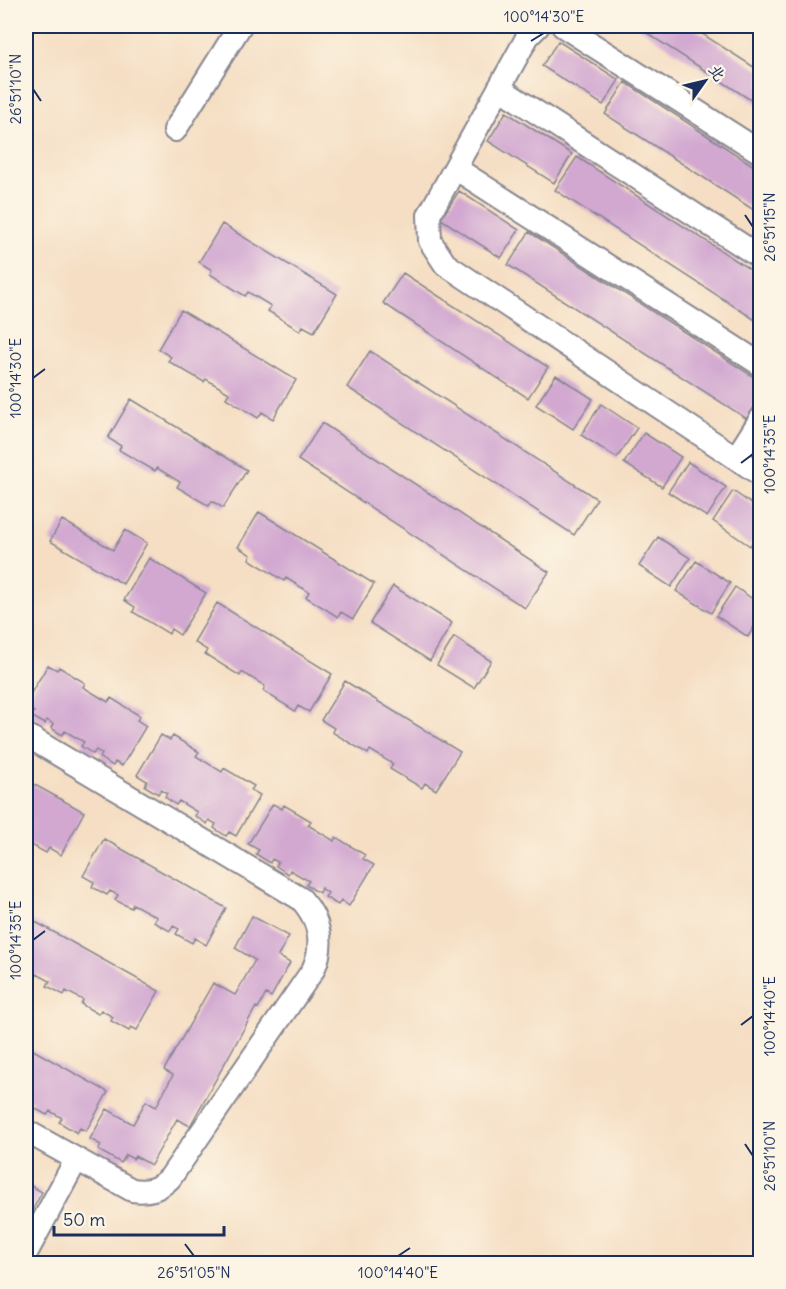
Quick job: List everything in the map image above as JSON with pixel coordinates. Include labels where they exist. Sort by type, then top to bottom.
[{"type":"street","points":[[175,129],[240,26]]},
{"type":"street","points":[[538,26],[528,36],[429,215],[430,241],[444,264],[760,474]]},
{"type":"street","points":[[563,26],[760,152]]},
{"type":"street","points":[[499,88],[760,257]]},
{"type":"street","points":[[455,168],[760,364]]},
{"type":"street","points":[[736,458],[760,420]]},
{"type":"street","points":[[26,735],[302,899],[315,917],[320,938],[318,960],[313,970],[163,1185],[146,1192],[132,1190],[26,1131]]},
{"type":"street","points":[[26,1252],[76,1160]]},
{"type":"building","points":[[636,26],[690,26],[760,71],[760,106]]},
{"type":"building","points":[[558,41],[619,80],[603,105],[542,66]]},
{"type":"building","points":[[625,82],[760,170],[760,214],[605,114]]},
{"type":"building","points":[[506,112],[572,154],[554,183],[488,141]]},
{"type":"building","points":[[577,157],[760,276],[760,323],[555,190]]},
{"type":"building","points":[[459,191],[519,230],[501,258],[441,219]]},
{"type":"building","points":[[222,224],[337,294],[314,332],[303,326],[300,331],[268,311],[271,306],[248,292],[245,296],[210,274],[212,270],[199,262]]},
{"type":"building","points":[[529,232],[760,381],[760,397],[747,419],[508,265]]},
{"type":"building","points":[[403,273],[548,367],[528,398],[383,303]]},
{"type":"building","points":[[181,310],[296,380],[273,419],[262,412],[258,418],[226,398],[229,393],[206,379],[204,382],[168,361],[171,357],[158,349]]},
{"type":"building","points":[[370,351],[597,499],[574,535],[347,387]]},
{"type":"building","points":[[556,375],[593,399],[573,429],[536,405]]},
{"type":"building","points":[[131,399],[247,470],[223,508],[212,501],[209,506],[177,487],[180,482],[157,468],[155,471],[119,450],[121,446],[108,438]]},
{"type":"building","points":[[601,404],[637,428],[617,458],[581,435]]},
{"type":"building","points":[[322,423],[549,572],[525,608],[298,460]]},
{"type":"building","points":[[644,433],[681,457],[662,487],[624,463]]},
{"type":"building","points":[[688,462],[726,487],[707,517],[668,492]]},
{"type":"building","points":[[733,491],[760,510],[760,530],[750,546],[713,521]]},
{"type":"building","points":[[259,512],[374,584],[353,619],[341,612],[338,617],[306,597],[309,592],[286,578],[284,581],[249,559],[251,555],[238,547]]},
{"type":"building","points":[[62,520],[113,550],[125,530],[147,543],[123,584],[50,541]]},
{"type":"building","points":[[658,537],[690,558],[671,587],[639,566]]},
{"type":"building","points":[[149,558],[206,593],[180,635],[171,629],[169,634],[133,612],[135,607],[124,600]]},
{"type":"building","points":[[696,561],[730,583],[711,613],[676,591]]},
{"type":"building","points":[[393,586],[452,623],[430,661],[370,623]]},
{"type":"building","points":[[735,587],[760,604],[760,617],[748,637],[716,616]]},
{"type":"building","points":[[217,603],[332,674],[309,712],[298,706],[295,711],[263,691],[265,686],[242,672],[240,676],[205,654],[207,650],[194,642]]},
{"type":"building","points":[[454,637],[491,661],[474,688],[437,665]]},
{"type":"building","points":[[48,665],[57,670],[59,667],[85,683],[83,687],[108,702],[111,698],[140,716],[137,720],[146,726],[122,766],[115,762],[113,766],[100,758],[102,754],[96,750],[93,754],[81,746],[84,742],[65,731],[62,735],[51,728],[53,724],[47,720],[45,724],[31,716],[34,712],[26,707],[26,701]]},
{"type":"building","points":[[345,681],[460,752],[436,790],[425,783],[422,788],[390,769],[393,764],[370,750],[368,754],[332,732],[334,728],[321,720]]},
{"type":"building","points":[[161,735],[170,740],[173,736],[199,752],[196,756],[222,772],[224,768],[254,786],[251,790],[260,795],[236,836],[229,832],[226,836],[214,828],[216,824],[209,820],[207,824],[195,816],[197,812],[179,801],[176,805],[165,797],[167,793],[161,790],[158,794],[145,786],[147,781],[137,775]]},
{"type":"building","points":[[26,780],[84,812],[61,855],[49,848],[46,853],[26,842]]},
{"type":"building","points":[[273,804],[282,809],[284,805],[311,821],[308,825],[334,841],[336,837],[365,855],[363,859],[374,865],[349,906],[341,900],[338,905],[325,897],[328,893],[321,888],[319,893],[306,885],[309,881],[290,870],[288,874],[276,866],[278,862],[272,859],[270,863],[256,854],[259,850],[248,844]]},
{"type":"building","points":[[104,839],[226,908],[206,945],[195,938],[192,943],[176,934],[179,929],[173,926],[170,931],[154,922],[157,917],[133,904],[131,908],[115,900],[118,895],[110,891],[107,895],[92,887],[94,882],[83,876]]},
{"type":"building","points":[[252,916],[289,936],[278,956],[290,963],[271,997],[266,994],[258,1008],[256,1007],[190,1126],[177,1119],[151,1165],[135,1156],[133,1159],[126,1155],[121,1163],[98,1150],[101,1145],[90,1139],[107,1109],[133,1124],[146,1101],[156,1107],[173,1075],[164,1070],[213,983],[235,995],[255,960],[235,948]]},
{"type":"building","points":[[32,920],[159,991],[137,1030],[131,1027],[129,1031],[111,1021],[113,1017],[101,1010],[98,1014],[81,1004],[83,1000],[66,991],[64,995],[47,986],[50,981],[37,974],[34,978],[26,973],[26,931]]},
{"type":"building","points":[[26,1046],[108,1092],[86,1131],[80,1128],[77,1133],[59,1122],[62,1118],[50,1111],[47,1115],[30,1106],[32,1101],[26,1098]]},
{"type":"building","points":[[26,1183],[42,1192],[26,1222]]}]
